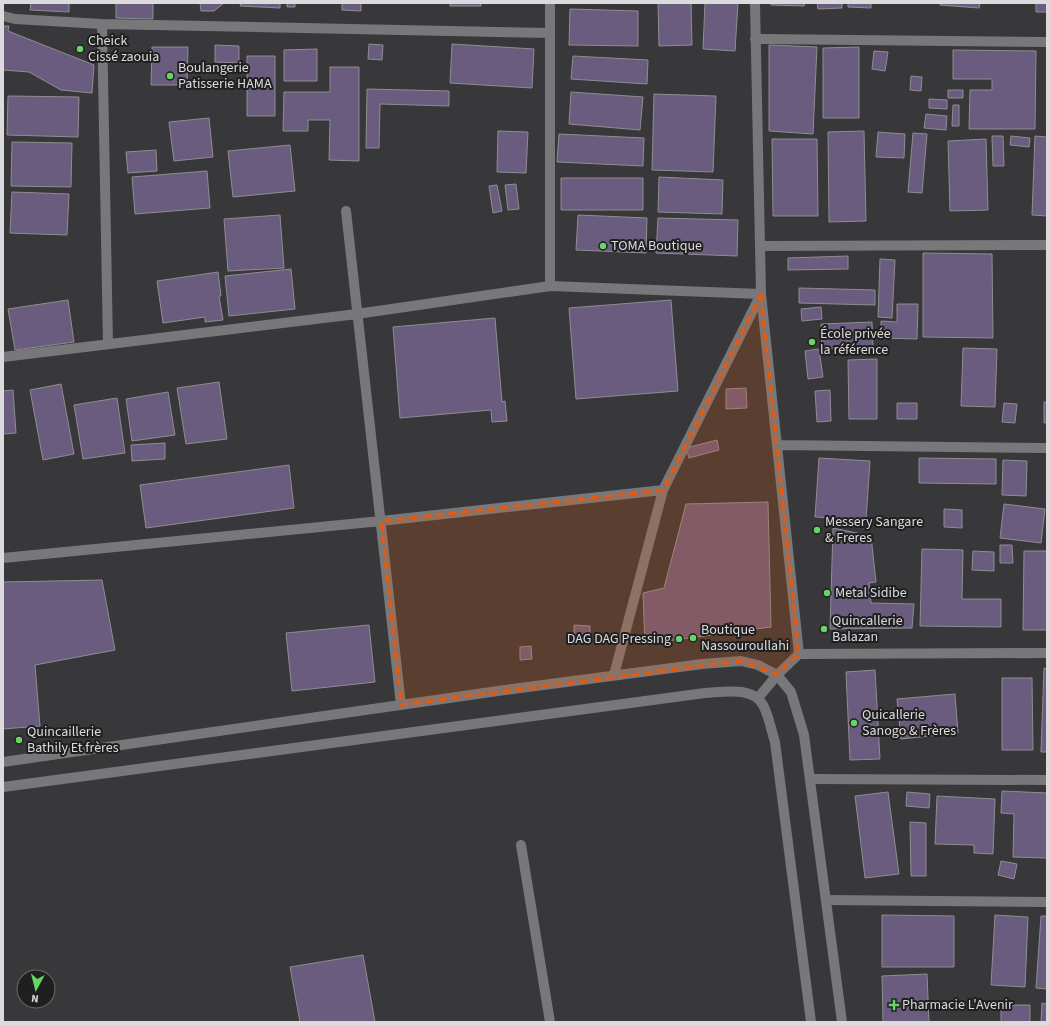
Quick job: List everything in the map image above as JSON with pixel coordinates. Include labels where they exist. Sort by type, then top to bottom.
[{"type":"street","points":[[550,3],[550,286]]},
{"type":"street","points":[[754,3],[761,294],[799,654]]},
{"type":"street","points":[[3,16],[15,19],[102,24],[550,34]]},
{"type":"street","points":[[102,24],[108,344]]},
{"type":"street","points":[[755,39],[1047,42]]},
{"type":"street","points":[[346,211],[401,705]]},
{"type":"street","points":[[760,246],[1047,245]]},
{"type":"street","points":[[3,357],[357,314],[550,286],[761,294]]},
{"type":"street","points":[[614,675],[663,490],[761,294]]},
{"type":"street","points":[[777,445],[1047,448]]},
{"type":"street","points":[[3,558],[381,521],[663,490]]},
{"type":"street","points":[[758,698],[799,654],[1047,653]]},
{"type":"street","points":[[3,762],[614,675],[702,664],[741,661],[758,665],[778,675],[791,692],[804,735],[842,1022]]},
{"type":"street","points":[[3,787],[705,693],[738,691],[758,698],[764,706],[775,742],[811,1022]]},
{"type":"street","points":[[810,779],[1047,780]]},
{"type":"street","points":[[521,845],[550,1022]]},
{"type":"street","points":[[826,900],[1047,902]]},
{"type":"highlighted area","points":[[761,294],[799,654],[777,675],[741,661],[401,705],[381,521],[663,490]]},
{"type":"building","points":[[31,3],[69,3],[69,12],[30,10]]},
{"type":"building","points":[[116,3],[153,3],[153,19],[116,18]]},
{"type":"building","points":[[200,3],[224,3],[214,11],[201,11]]},
{"type":"building","points":[[241,3],[280,3],[280,8],[240,6]]},
{"type":"building","points":[[287,3],[295,3],[295,7],[287,7]]},
{"type":"building","points":[[342,3],[361,3],[361,11],[342,10]]},
{"type":"building","points":[[450,3],[481,3],[481,6],[450,6]]},
{"type":"building","points":[[658,3],[691,3],[692,45],[659,46]]},
{"type":"building","points":[[705,3],[738,3],[735,51],[703,49]]},
{"type":"building","points":[[771,3],[805,3],[804,6],[771,5]]},
{"type":"building","points":[[817,3],[842,3],[842,8],[818,9]]},
{"type":"building","points":[[848,3],[871,3],[871,8],[848,7]]},
{"type":"building","points":[[940,3],[980,3],[979,8],[940,5]]},
{"type":"building","points":[[1036,3],[1047,3],[1047,12],[1036,12]]},
{"type":"building","points":[[570,9],[638,11],[638,46],[569,45]]},
{"type":"building","points":[[3,26],[9,26],[8,31],[94,65],[92,93],[61,90],[29,72],[3,70]]},
{"type":"building","points":[[369,44],[383,45],[382,60],[368,59]]},
{"type":"building","points":[[452,44],[534,49],[532,88],[450,83]]},
{"type":"building","points":[[215,45],[239,46],[239,63],[215,62]]},
{"type":"building","points":[[769,45],[817,47],[813,134],[769,131]]},
{"type":"building","points":[[152,47],[188,47],[187,85],[151,85]]},
{"type":"building","points":[[859,47],[859,118],[823,118],[823,48]]},
{"type":"building","points":[[317,49],[317,81],[284,81],[284,50]]},
{"type":"building","points":[[953,50],[1036,51],[1035,129],[969,129],[970,90],[992,90],[992,79],[953,79]]},
{"type":"building","points":[[874,51],[888,52],[885,71],[872,69]]},
{"type":"building","points":[[247,56],[275,56],[275,116],[247,116]]},
{"type":"building","points":[[573,56],[648,60],[647,84],[571,79]]},
{"type":"building","points":[[330,67],[359,67],[359,161],[329,160],[330,120],[308,120],[308,131],[283,131],[284,92],[330,92]]},
{"type":"building","points":[[911,76],[922,77],[921,91],[910,90]]},
{"type":"building","points":[[367,89],[449,91],[449,106],[380,104],[379,148],[366,148]]},
{"type":"building","points":[[948,90],[963,90],[963,98],[948,98]]},
{"type":"building","points":[[571,92],[643,97],[640,130],[569,124]]},
{"type":"building","points":[[654,94],[716,96],[713,172],[652,170]]},
{"type":"building","points":[[8,96],[79,97],[78,137],[7,135]]},
{"type":"building","points":[[929,99],[947,100],[947,109],[929,108]]},
{"type":"building","points":[[953,105],[959,105],[959,126],[952,126]]},
{"type":"building","points":[[926,114],[947,116],[946,130],[924,128]]},
{"type":"building","points":[[209,118],[213,157],[174,161],[169,122]]},
{"type":"building","points":[[498,131],[528,132],[526,173],[497,172]]},
{"type":"building","points":[[864,131],[866,221],[829,222],[828,132]]},
{"type":"building","points":[[878,132],[905,134],[904,158],[876,157]]},
{"type":"building","points":[[913,133],[927,134],[922,193],[908,192]]},
{"type":"building","points":[[559,134],[644,138],[643,166],[557,162]]},
{"type":"building","points":[[992,136],[1003,136],[1004,166],[993,166]]},
{"type":"building","points":[[1011,136],[1030,138],[1029,147],[1010,145]]},
{"type":"building","points":[[1035,136],[1047,137],[1047,216],[1032,215]]},
{"type":"building","points":[[772,139],[817,139],[818,216],[773,216]]},
{"type":"building","points":[[986,139],[988,210],[950,211],[948,141]]},
{"type":"building","points":[[12,142],[72,143],[71,187],[11,186]]},
{"type":"building","points":[[290,145],[295,191],[233,197],[228,151]]},
{"type":"building","points":[[156,150],[157,171],[128,173],[126,152]]},
{"type":"building","points":[[207,171],[210,208],[135,214],[132,177]]},
{"type":"building","points":[[659,177],[723,180],[722,214],[658,212]]},
{"type":"building","points":[[561,178],[643,178],[643,210],[561,210]]},
{"type":"building","points":[[516,184],[519,209],[508,210],[505,185]]},
{"type":"building","points":[[497,185],[502,211],[493,213],[489,186]]},
{"type":"building","points":[[12,192],[69,194],[67,235],[10,233]]},
{"type":"building","points":[[280,215],[284,268],[228,271],[224,219]]},
{"type":"building","points":[[578,215],[647,218],[646,253],[576,250]]},
{"type":"building","points":[[658,218],[738,220],[737,256],[656,253]]},
{"type":"building","points":[[923,253],[992,254],[993,338],[923,337]]},
{"type":"building","points":[[848,256],[848,269],[788,270],[788,258]]},
{"type":"building","points":[[880,259],[895,260],[892,318],[878,317]]},
{"type":"building","points":[[291,269],[295,309],[229,316],[225,276]]},
{"type":"building","points":[[218,272],[221,296],[219,296],[223,320],[205,322],[205,317],[163,323],[157,281]]},
{"type":"building","points":[[799,288],[875,290],[875,305],[799,303]]},
{"type":"building","points":[[68,300],[74,342],[15,350],[8,309]]},
{"type":"building","points":[[671,300],[678,391],[576,399],[569,308]]},
{"type":"building","points":[[897,304],[918,304],[917,339],[881,338],[881,321],[897,322]]},
{"type":"building","points":[[821,307],[822,319],[802,321],[801,309]]},
{"type":"building","points":[[495,318],[502,402],[505,401],[507,421],[492,422],[491,410],[400,418],[393,327]]},
{"type":"building","points":[[872,322],[873,347],[822,349],[821,324]]},
{"type":"building","points":[[963,348],[997,349],[995,407],[961,406]]},
{"type":"building","points":[[819,349],[823,377],[808,379],[805,351]]},
{"type":"building","points":[[877,359],[877,419],[849,419],[848,360]]},
{"type":"building","points":[[219,382],[227,439],[186,444],[177,388]]},
{"type":"building","points":[[61,384],[74,454],[43,460],[30,390]]},
{"type":"building","points":[[746,388],[747,408],[726,409],[726,389]]},
{"type":"building","points":[[13,390],[16,433],[3,434],[3,391]]},
{"type":"building","points":[[830,390],[831,421],[817,422],[815,391]]},
{"type":"building","points":[[168,392],[175,435],[132,441],[126,399]]},
{"type":"building","points":[[117,398],[125,453],[83,459],[74,405]]},
{"type":"building","points":[[1044,402],[1047,402],[1047,423],[1044,423]]},
{"type":"building","points":[[897,403],[917,403],[917,419],[897,419]]},
{"type":"building","points":[[1004,403],[1017,404],[1015,423],[1002,422]]},
{"type":"building","points":[[717,440],[719,450],[689,458],[686,448]]},
{"type":"building","points":[[165,443],[165,459],[132,461],[131,445]]},
{"type":"building","points":[[819,458],[870,461],[866,520],[815,517]]},
{"type":"building","points":[[919,458],[996,459],[996,484],[919,483]]},
{"type":"building","points":[[1003,460],[1027,461],[1026,496],[1002,495]]},
{"type":"building","points":[[289,465],[294,508],[146,528],[140,485]]},
{"type":"building","points":[[768,502],[771,627],[645,644],[643,593],[664,588],[686,504]]},
{"type":"building","points":[[1004,504],[1045,509],[1041,543],[1000,538]]},
{"type":"building","points":[[944,509],[962,510],[962,528],[944,527]]},
{"type":"building","points":[[833,528],[871,536],[876,582],[869,583],[871,603],[914,604],[912,628],[830,629]]},
{"type":"building","points":[[1000,545],[1012,545],[1013,563],[1000,563]]},
{"type":"building","points":[[922,549],[963,550],[962,599],[1001,599],[1001,627],[920,626]]},
{"type":"building","points":[[973,551],[994,552],[994,571],[972,570]]},
{"type":"building","points":[[1024,551],[1047,551],[1047,630],[1023,630]]},
{"type":"building","points":[[102,580],[115,650],[35,665],[40,726],[3,729],[3,582]]},
{"type":"building","points":[[369,625],[375,682],[292,691],[286,633]]},
{"type":"building","points":[[574,625],[590,626],[590,639],[574,639]]},
{"type":"building","points":[[531,646],[532,659],[520,660],[520,647]]},
{"type":"building","points":[[1044,668],[1047,669],[1047,752],[1041,752]]},
{"type":"building","points":[[875,670],[880,759],[850,760],[846,672]]},
{"type":"building","points":[[1002,678],[1032,678],[1033,750],[1002,750]]},
{"type":"building","points":[[955,694],[958,733],[901,739],[897,699]]},
{"type":"building","points":[[1002,791],[1047,793],[1047,858],[1013,857],[1014,814],[1001,813]]},
{"type":"building","points":[[888,792],[899,874],[865,878],[855,796]]},
{"type":"building","points":[[907,792],[930,794],[929,808],[906,806]]},
{"type":"building","points":[[937,796],[995,799],[993,854],[974,853],[974,845],[935,844]]},
{"type":"building","points":[[910,822],[926,823],[926,876],[911,876]]},
{"type":"building","points":[[1001,861],[1017,864],[1014,879],[998,875]]},
{"type":"building","points":[[882,915],[954,916],[954,967],[882,967]]},
{"type":"building","points":[[995,915],[1028,917],[1025,987],[991,985]]},
{"type":"building","points":[[1041,916],[1047,916],[1047,989],[1036,988]]},
{"type":"building","points":[[363,955],[375,1022],[300,1022],[290,967]]},
{"type":"building","points":[[927,974],[929,1022],[883,1022],[882,976]]},
{"type":"building","points":[[1042,1003],[1047,1004],[1047,1022],[1041,1022]]},
{"type":"building","points":[[1001,1005],[1030,1005],[1030,1022],[1001,1022]]},
{"type":"place","name":"Cheick Cissé zaouia","points":[[80,49]]},
{"type":"place","name":"Boulangerie Patisserie HAMA","points":[[170,76]]},
{"type":"place","name":"TOMA Boutique","points":[[603,246]]},
{"type":"place","name":"École privée la référence","points":[[812,342]]},
{"type":"place","name":"Messery Sangare & Freres","points":[[817,530]]},
{"type":"place","name":"Metal Sidibe","points":[[827,593]]},
{"type":"place","name":"Quincallerie Balazan","points":[[824,629]]},
{"type":"place","name":"Boutique Nassouroullahi","points":[[693,638]]},
{"type":"place","name":"DAG DAG Pressing","points":[[679,639]]},
{"type":"place","name":"Quicallerie Sanogo & Frères","points":[[854,723]]},
{"type":"place","name":"Quincaillerie Bathily Et frères","points":[[19,740]]},
{"type":"place","name":"Pharmacie L'Avenir","points":[[894,1005]]}]
